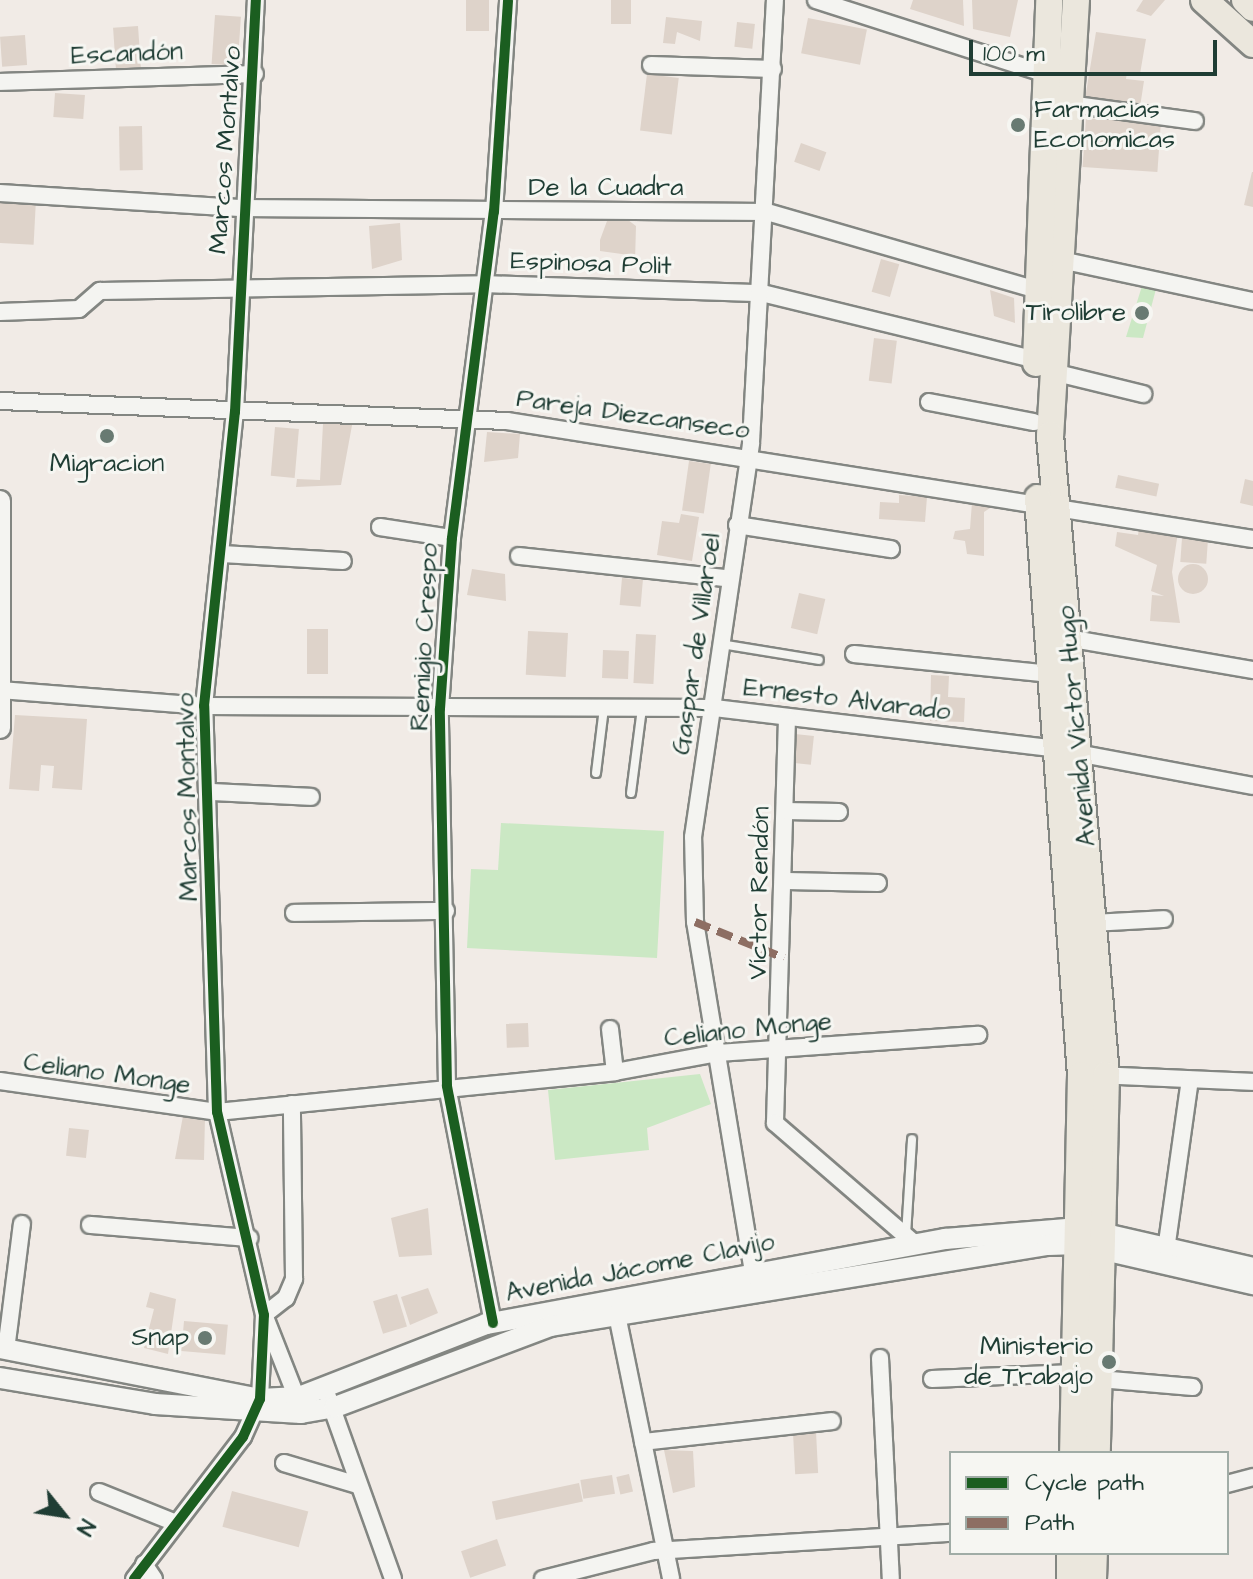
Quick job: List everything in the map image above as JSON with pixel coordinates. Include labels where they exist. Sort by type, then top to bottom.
[{"type":"main road","name":"Avenida Victor Hugo","points":[[1047,292],[1061,260],[1062,86],[1049,0]]},
{"type":"main road","name":"Avenida Victor Hugo","points":[[1076,0],[1062,86],[1044,366],[1051,674],[1056,749],[1094,1075]]},
{"type":"main road","points":[[1204,0],[1253,44]]},
{"type":"main road","points":[[1245,0],[1253,8]]},
{"type":"main road","name":"Avenida Victor Hugo","points":[[1044,366],[1034,422],[1073,639],[1091,923],[1094,1075],[1091,1238],[1086,1376],[1073,1451]]},
{"type":"main road","name":"Avenida Victor Hugo","points":[[1086,1376],[1097,1451]]},
{"type":"main road","points":[[1070,1555],[1070,1579]]},
{"type":"main road","points":[[1093,1579],[1094,1555]]},
{"type":"street","name":"Marcos Montalvo","points":[[256,0],[255,74],[240,208],[235,412],[204,706],[210,792],[217,1112],[249,1238],[264,1315],[300,1405]]},
{"type":"street","name":"Remigio Crespo","points":[[493,1323],[447,1086],[440,709],[452,538],[494,212],[508,0]]},
{"type":"street","name":"Gaspar de Villaroel","points":[[755,1280],[692,890],[693,837],[714,708],[726,578],[750,456],[767,212],[775,0]]},
{"type":"street","points":[[816,0],[1062,86],[1195,121]]},
{"type":"street","points":[[651,65],[773,69]]},
{"type":"street","name":"Escandón","points":[[0,82],[255,74]]},
{"type":"street","name":"De la Cuadra","points":[[0,193],[240,208],[767,212],[1047,292]]},
{"type":"street","points":[[1061,260],[1253,301]]},
{"type":"street","name":"Espinosa Polit","points":[[0,312],[79,309],[100,291],[240,291],[484,284],[762,293],[1143,394]]},
{"type":"street","name":"Pareja Diezcanseco","points":[[0,401],[235,412],[468,418],[750,456],[1253,539]]},
{"type":"street","points":[[929,402],[1034,422]]},
{"type":"street","points":[[0,501],[0,728]]},
{"type":"street","points":[[737,525],[891,549]]},
{"type":"street","points":[[380,527],[452,538]]},
{"type":"street","points":[[222,554],[343,561]]},
{"type":"street","points":[[519,556],[726,578]]},
{"type":"street","points":[[1073,639],[1253,670]]},
{"type":"street","points":[[854,654],[1051,674]]},
{"type":"street","name":"Ernesto Alvarado","points":[[2,690],[204,706],[714,708],[1056,749],[1253,786]]},
{"type":"street","name":"Víctor Rendón","points":[[787,718],[787,881],[781,1047],[773,1107],[782,1136],[910,1240]]},
{"type":"street","points":[[210,792],[311,797]]},
{"type":"street","points":[[785,811],[839,812]]},
{"type":"street","points":[[787,881],[878,883]]},
{"type":"street","points":[[294,913],[446,911]]},
{"type":"street","points":[[1091,923],[1164,919]]},
{"type":"street","points":[[610,1029],[615,1072]]},
{"type":"street","name":"Celiano Monge","points":[[0,1081],[217,1112],[447,1086],[615,1072],[718,1053],[978,1035]]},
{"type":"street","points":[[1094,1075],[1253,1082]]},
{"type":"street","points":[[1165,1254],[1190,1080]]},
{"type":"street","points":[[264,1315],[286,1298],[294,1279],[292,1104]]},
{"type":"street","points":[[3,1349],[22,1224]]},
{"type":"street","points":[[90,1225],[249,1238]]},
{"type":"street","name":"Avenida Jácome Clavijo","points":[[330,1400],[493,1323],[755,1280],[1091,1238]]},
{"type":"street","name":"Avenida Jácome Clavijo","points":[[0,1378],[258,1407],[300,1405],[330,1400],[509,1337],[617,1315],[910,1240],[1091,1238],[1253,1268]]},
{"type":"street","name":"Avenida Jácome Clavijo","points":[[1165,1254],[1253,1284]]},
{"type":"street","name":"Marcos Montalvo","points":[[258,1407],[264,1315]]},
{"type":"street","points":[[617,1315],[671,1579]]},
{"type":"street","name":"Avenida Jácome Clavijo","points":[[3,1349],[258,1407]]},
{"type":"street","points":[[880,1358],[891,1579]]},
{"type":"street","points":[[932,1379],[1086,1376],[1193,1387]]},
{"type":"street","points":[[330,1400],[393,1579]]},
{"type":"street","points":[[134,1579],[258,1407]]},
{"type":"street","points":[[643,1442],[832,1421]]},
{"type":"street","points":[[284,1463],[358,1485]]},
{"type":"street","points":[[1229,1483],[1253,1477]]},
{"type":"street","points":[[99,1492],[176,1523]]},
{"type":"street","points":[[543,1579],[663,1551],[949,1533]]},
{"type":"street","points":[[144,1564],[154,1579]]},
{"type":"lane","points":[[720,644],[819,660]]},
{"type":"lane","points":[[596,773],[604,707]]},
{"type":"lane","points":[[631,793],[642,707]]},
{"type":"lane","points":[[910,1240],[912,1139]]},
{"type":"green space","name":"Tirolibre","points":[[1142,286],[1156,289],[1143,338],[1126,337]]},
{"type":"green space","points":[[501,823],[664,831],[657,958],[467,948],[471,869],[498,870]]},
{"type":"green space","points":[[700,1074],[711,1104],[647,1128],[649,1150],[555,1160],[548,1090]]},
{"type":"building","points":[[466,0],[489,0],[489,31],[466,31]]},
{"type":"building","points":[[611,0],[631,0],[631,24],[611,24]]},
{"type":"building","points":[[913,0],[963,0],[964,26],[910,9]]},
{"type":"building","points":[[972,0],[1018,0],[1010,37],[973,29]]},
{"type":"building","points":[[1143,0],[1165,0],[1151,16],[1136,11]]},
{"type":"building","points":[[215,15],[241,17],[238,66],[212,64]]},
{"type":"building","points":[[666,17],[702,21],[700,41],[677,32],[675,44],[663,43]]},
{"type":"building","points":[[808,18],[867,29],[860,65],[801,53]]},
{"type":"building","points":[[737,22],[755,24],[752,49],[734,47]]},
{"type":"building","points":[[138,26],[141,69],[116,71],[113,28]]},
{"type":"building","points":[[1096,32],[1146,39],[1140,74],[1127,72],[1126,79],[1144,81],[1140,107],[1085,99]]},
{"type":"building","points":[[25,35],[27,65],[2,67],[0,37]]},
{"type":"building","points":[[647,74],[679,78],[672,134],[640,131]]},
{"type":"building","points":[[55,93],[85,95],[83,119],[53,117]]},
{"type":"building","points":[[1086,118],[1161,123],[1157,172],[1083,167]]},
{"type":"building","points":[[119,126],[142,126],[143,170],[120,170]]},
{"type":"building","points":[[801,143],[826,152],[820,171],[794,162]]},
{"type":"building","points":[[1253,172],[1253,207],[1244,205]]},
{"type":"building","points":[[0,198],[36,200],[34,245],[0,243]]},
{"type":"building","points":[[628,220],[636,226],[635,262],[629,263],[629,255],[600,251],[600,240],[607,221]]},
{"type":"building","points":[[400,223],[402,260],[372,269],[369,226]]},
{"type":"building","points":[[881,259],[899,264],[890,297],[872,292]]},
{"type":"building","points":[[990,290],[1014,298],[1015,323],[994,316]]},
{"type":"building","points":[[874,338],[897,341],[892,383],[869,381]]},
{"type":"building","points":[[353,420],[341,485],[296,487],[297,479],[320,480],[323,424]]},
{"type":"building","points":[[275,427],[299,429],[295,478],[271,476]]},
{"type":"building","points":[[487,432],[520,434],[518,458],[484,462]]},
{"type":"building","points":[[689,461],[711,464],[704,514],[682,511]]},
{"type":"building","points":[[1118,475],[1159,484],[1156,496],[1115,488]]},
{"type":"building","points":[[1245,479],[1253,481],[1253,506],[1240,503]]},
{"type":"building","points":[[899,495],[927,497],[925,522],[879,519],[880,502],[899,503]]},
{"type":"building","points":[[972,502],[993,506],[984,512],[984,556],[967,554],[965,541],[953,539],[955,531],[970,529]]},
{"type":"building","points":[[681,514],[699,517],[692,561],[657,555],[662,521],[679,523]]},
{"type":"building","points":[[1140,522],[1178,532],[1172,572],[1180,623],[1150,621],[1152,595],[1164,596],[1151,591],[1157,565],[1115,546],[1117,532],[1138,535]]},
{"type":"building","points":[[1182,538],[1208,540],[1206,564],[1180,562]]},
{"type":"building","points":[[1193,564],[1199,565],[1207,573],[1207,585],[1199,593],[1193,594],[1187,593],[1179,585],[1178,579],[1179,573],[1187,565]]},
{"type":"building","points":[[472,569],[505,574],[506,601],[467,595]]},
{"type":"building","points":[[622,578],[643,580],[641,607],[620,605]]},
{"type":"building","points":[[799,593],[825,599],[817,634],[791,628]]},
{"type":"building","points":[[307,629],[328,629],[328,674],[307,674]]},
{"type":"building","points":[[528,631],[568,633],[566,677],[526,675]]},
{"type":"building","points":[[636,634],[656,635],[653,684],[633,683]]},
{"type":"building","points":[[603,650],[629,651],[628,679],[602,678]]},
{"type":"building","points":[[931,675],[949,676],[948,697],[965,698],[964,722],[930,721]]},
{"type":"building","points":[[15,715],[87,719],[82,790],[52,788],[54,766],[41,765],[39,791],[9,789]]},
{"type":"building","points":[[795,734],[814,736],[811,765],[792,763]]},
{"type":"building","points":[[528,1023],[529,1047],[507,1048],[506,1024]]},
{"type":"building","points":[[183,1116],[205,1117],[204,1160],[175,1159]]},
{"type":"building","points":[[69,1128],[89,1130],[86,1158],[66,1156]]},
{"type":"building","points":[[428,1208],[432,1255],[399,1257],[391,1218]]},
{"type":"building","points":[[428,1288],[438,1313],[410,1325],[401,1297]]},
{"type":"building","points":[[150,1292],[176,1299],[168,1354],[144,1348],[154,1309],[146,1307]]},
{"type":"building","points":[[397,1294],[407,1327],[383,1334],[373,1301]]},
{"type":"building","name":"Snap","points":[[184,1321],[228,1325],[225,1355],[181,1351]]},
{"type":"building","points":[[816,1432],[818,1473],[795,1474],[793,1433]]},
{"type":"building","points":[[664,1450],[693,1451],[695,1487],[673,1493]]},
{"type":"building","points":[[629,1474],[633,1492],[620,1494],[616,1477]]},
{"type":"building","points":[[612,1475],[615,1494],[583,1499],[580,1480]]},
{"type":"building","points":[[579,1483],[583,1502],[496,1520],[492,1502]]},
{"type":"building","points":[[232,1491],[308,1511],[299,1547],[222,1527]]},
{"type":"building","points":[[497,1539],[506,1565],[470,1578],[461,1551]]},
{"type":"marked path","points":[[695,922],[784,958]]},
{"type":"cycle path","points":[[134,1579],[243,1437],[260,1399],[264,1315],[217,1112],[204,706],[235,412],[256,0]]},
{"type":"cycle path","points":[[493,1323],[447,1086],[440,709],[452,538],[494,212],[508,0]]},
{"type":"place","name":"Farmacias Economicas","points":[[1018,125]]},
{"type":"place","name":"Tirolibre","points":[[1142,313]]},
{"type":"place","name":"Migracion","points":[[107,436]]},
{"type":"place","name":"Snap","points":[[205,1338]]},
{"type":"place","name":"Ministerio de Trabajo","points":[[1109,1362]]}]
